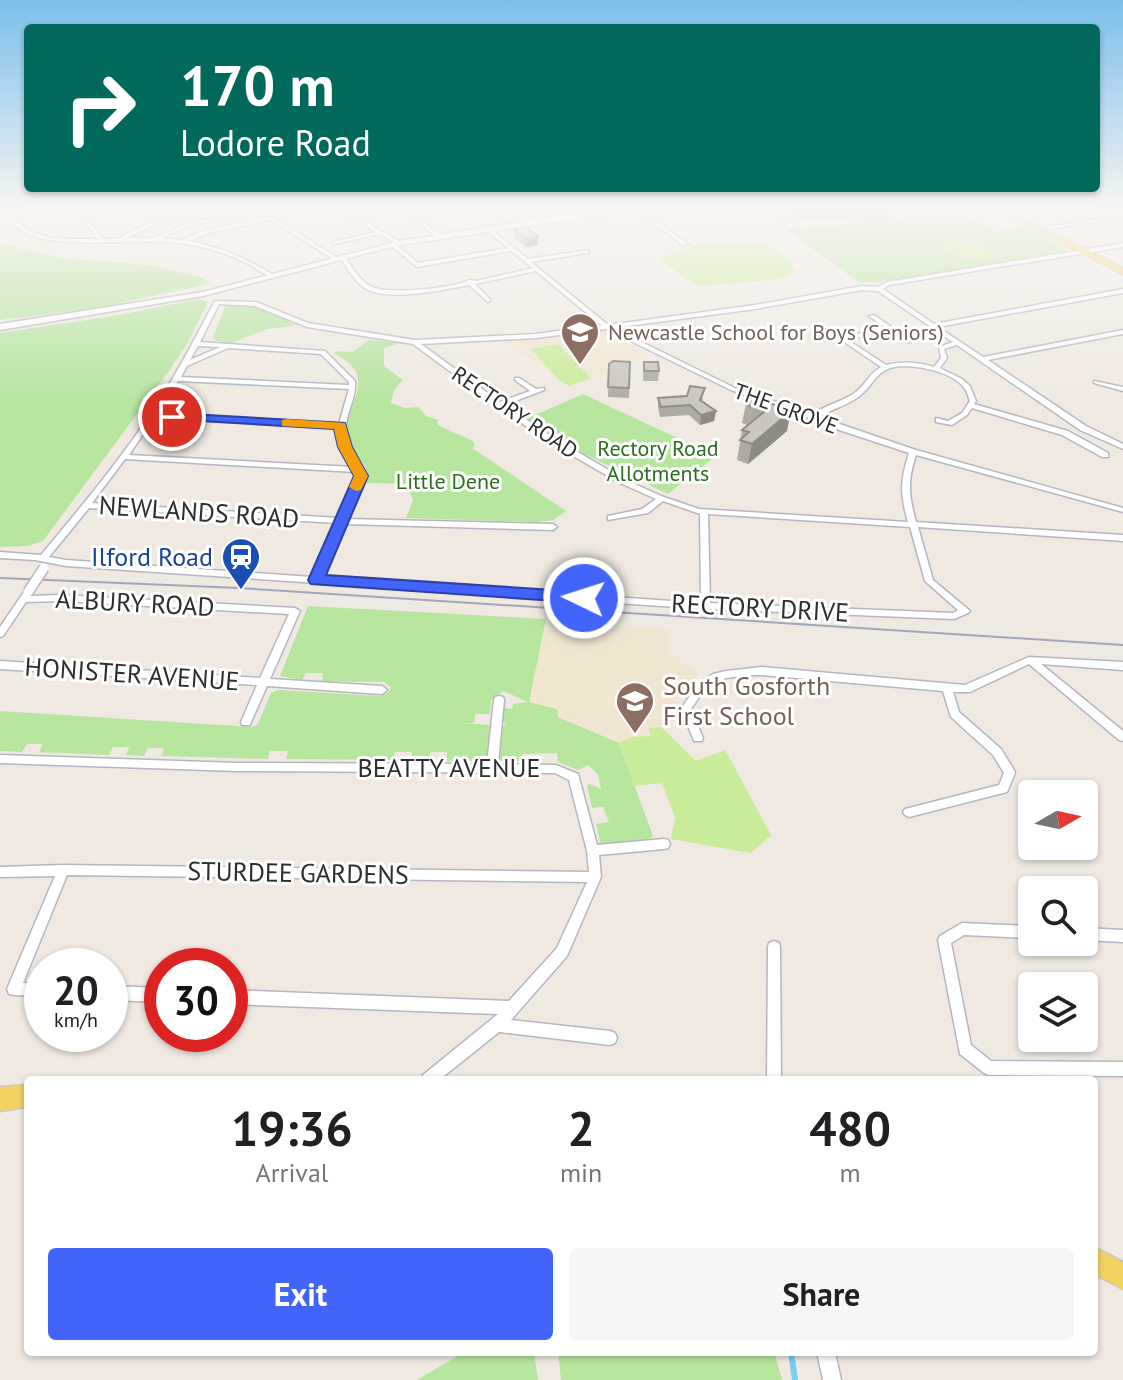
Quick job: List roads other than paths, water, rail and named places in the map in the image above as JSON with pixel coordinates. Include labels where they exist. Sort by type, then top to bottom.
[{"type":"main road","points":[[0,327],[203,294],[277,274]]},
{"type":"main road","points":[[0,1099],[24,1096]]},
{"type":"main road","points":[[1098,1262],[1123,1276]]},
{"type":"street","points":[[354,274],[367,288],[380,292],[420,291],[509,274]]},
{"type":"street","name":"THE GROVE","points":[[544,274],[607,327],[724,385],[913,452],[1123,510]]},
{"type":"street","points":[[879,289],[887,284],[946,274]]},
{"type":"street","points":[[469,282],[488,300]]},
{"type":"street","points":[[217,302],[256,304],[307,325],[415,342],[488,340],[607,327],[862,288],[879,289],[1083,428],[1123,447]]},
{"type":"street","points":[[932,326],[1123,291]]},
{"type":"street","points":[[0,634],[85,505],[124,457],[179,379],[199,344],[217,302],[215,297],[203,294]]},
{"type":"street","points":[[872,316],[908,341]]},
{"type":"street","points":[[843,339],[890,328]]},
{"type":"street","points":[[833,332],[886,368]]},
{"type":"street","points":[[983,359],[1123,332]]},
{"type":"street","name":"RECTORY ROAD","points":[[415,342],[565,450],[662,498],[704,512],[1123,538]]},
{"type":"street","points":[[936,369],[944,358],[941,348],[957,343]]},
{"type":"street","points":[[0,555],[45,562],[316,580],[361,476],[345,447],[340,426],[353,387],[352,381],[323,352],[199,344]]},
{"type":"street","points":[[187,364],[226,347]]},
{"type":"street","points":[[812,418],[830,406],[857,395],[871,377],[886,368],[907,365],[936,369],[968,387],[973,395],[972,406],[955,421],[939,420]]},
{"type":"street","points":[[871,377],[884,380]]},
{"type":"street","points":[[179,379],[353,387]]},
{"type":"street","points":[[499,405],[538,390],[517,379]]},
{"type":"street","points":[[1096,382],[1123,389]]},
{"type":"street","points":[[972,406],[1065,433],[1105,455]]},
{"type":"street","points":[[154,416],[340,426]]},
{"type":"street","points":[[1065,433],[1083,428]]},
{"type":"street","points":[[911,524],[906,500],[906,474],[913,452]]},
{"type":"street","points":[[124,457],[358,470]]},
{"type":"street","points":[[611,518],[645,511],[662,498]]},
{"type":"street","name":"NEWLANDS ROAD","points":[[85,505],[341,521],[553,527]]},
{"type":"street","points":[[704,512],[706,606]]},
{"type":"street","name":"RECTORY DRIVE","points":[[316,580],[706,606],[946,617],[965,611],[931,584],[911,524]]},
{"type":"street","name":"ALBURY ROAD","points":[[26,596],[295,611],[265,683]]},
{"type":"street","points":[[698,738],[686,709],[704,681],[729,673],[762,671],[966,689],[1029,660],[1123,666]]},
{"type":"street","points":[[1029,660],[1123,737]]},
{"type":"street","name":"HONISTER AVENUE","points":[[0,665],[382,690]]},
{"type":"street","points":[[246,722],[265,683]]},
{"type":"street","points":[[909,812],[1003,789],[1010,773],[997,752],[955,714],[947,689]]},
{"type":"street","points":[[492,769],[499,700]]},
{"type":"street","name":"BEATTY AVENUE","points":[[0,759],[237,767],[556,769],[574,777],[593,851],[595,877],[562,952],[497,1025],[433,1076]]},
{"type":"street","points":[[593,851],[664,844]]},
{"type":"street","points":[[31,948],[63,870]]},
{"type":"street","name":"STURDEE GARDENS","points":[[0,872],[63,870],[595,877]]},
{"type":"street","points":[[1018,931],[962,929],[944,940],[965,1049],[989,1068],[1123,1069]]},
{"type":"street","points":[[1098,935],[1123,936]]},
{"type":"street","points":[[774,947],[774,1076]]},
{"type":"street","points":[[24,965],[14,989],[24,989]]},
{"type":"street","points":[[248,998],[511,1008]]},
{"type":"street","points":[[497,1025],[610,1038]]},
{"type":"street","points":[[827,1356],[831,1379]]},
{"type":"waterway","points":[[792,1356],[795,1380]]},
{"type":"tram line","points":[[0,578],[239,588],[1123,645]]},
{"type":"place","name":"Newcastle School for Boys (Seniors)","points":[[580,366]]},
{"type":"place","name":"Ilford Road","points":[[241,591]]},
{"type":"place","name":"South Gosforth First School","points":[[635,735]]},
{"type":"park label","name":"Rectory Road Allotments","points":[[658,460]]},
{"type":"park label","name":"Little Dene","points":[[448,481]]}]
